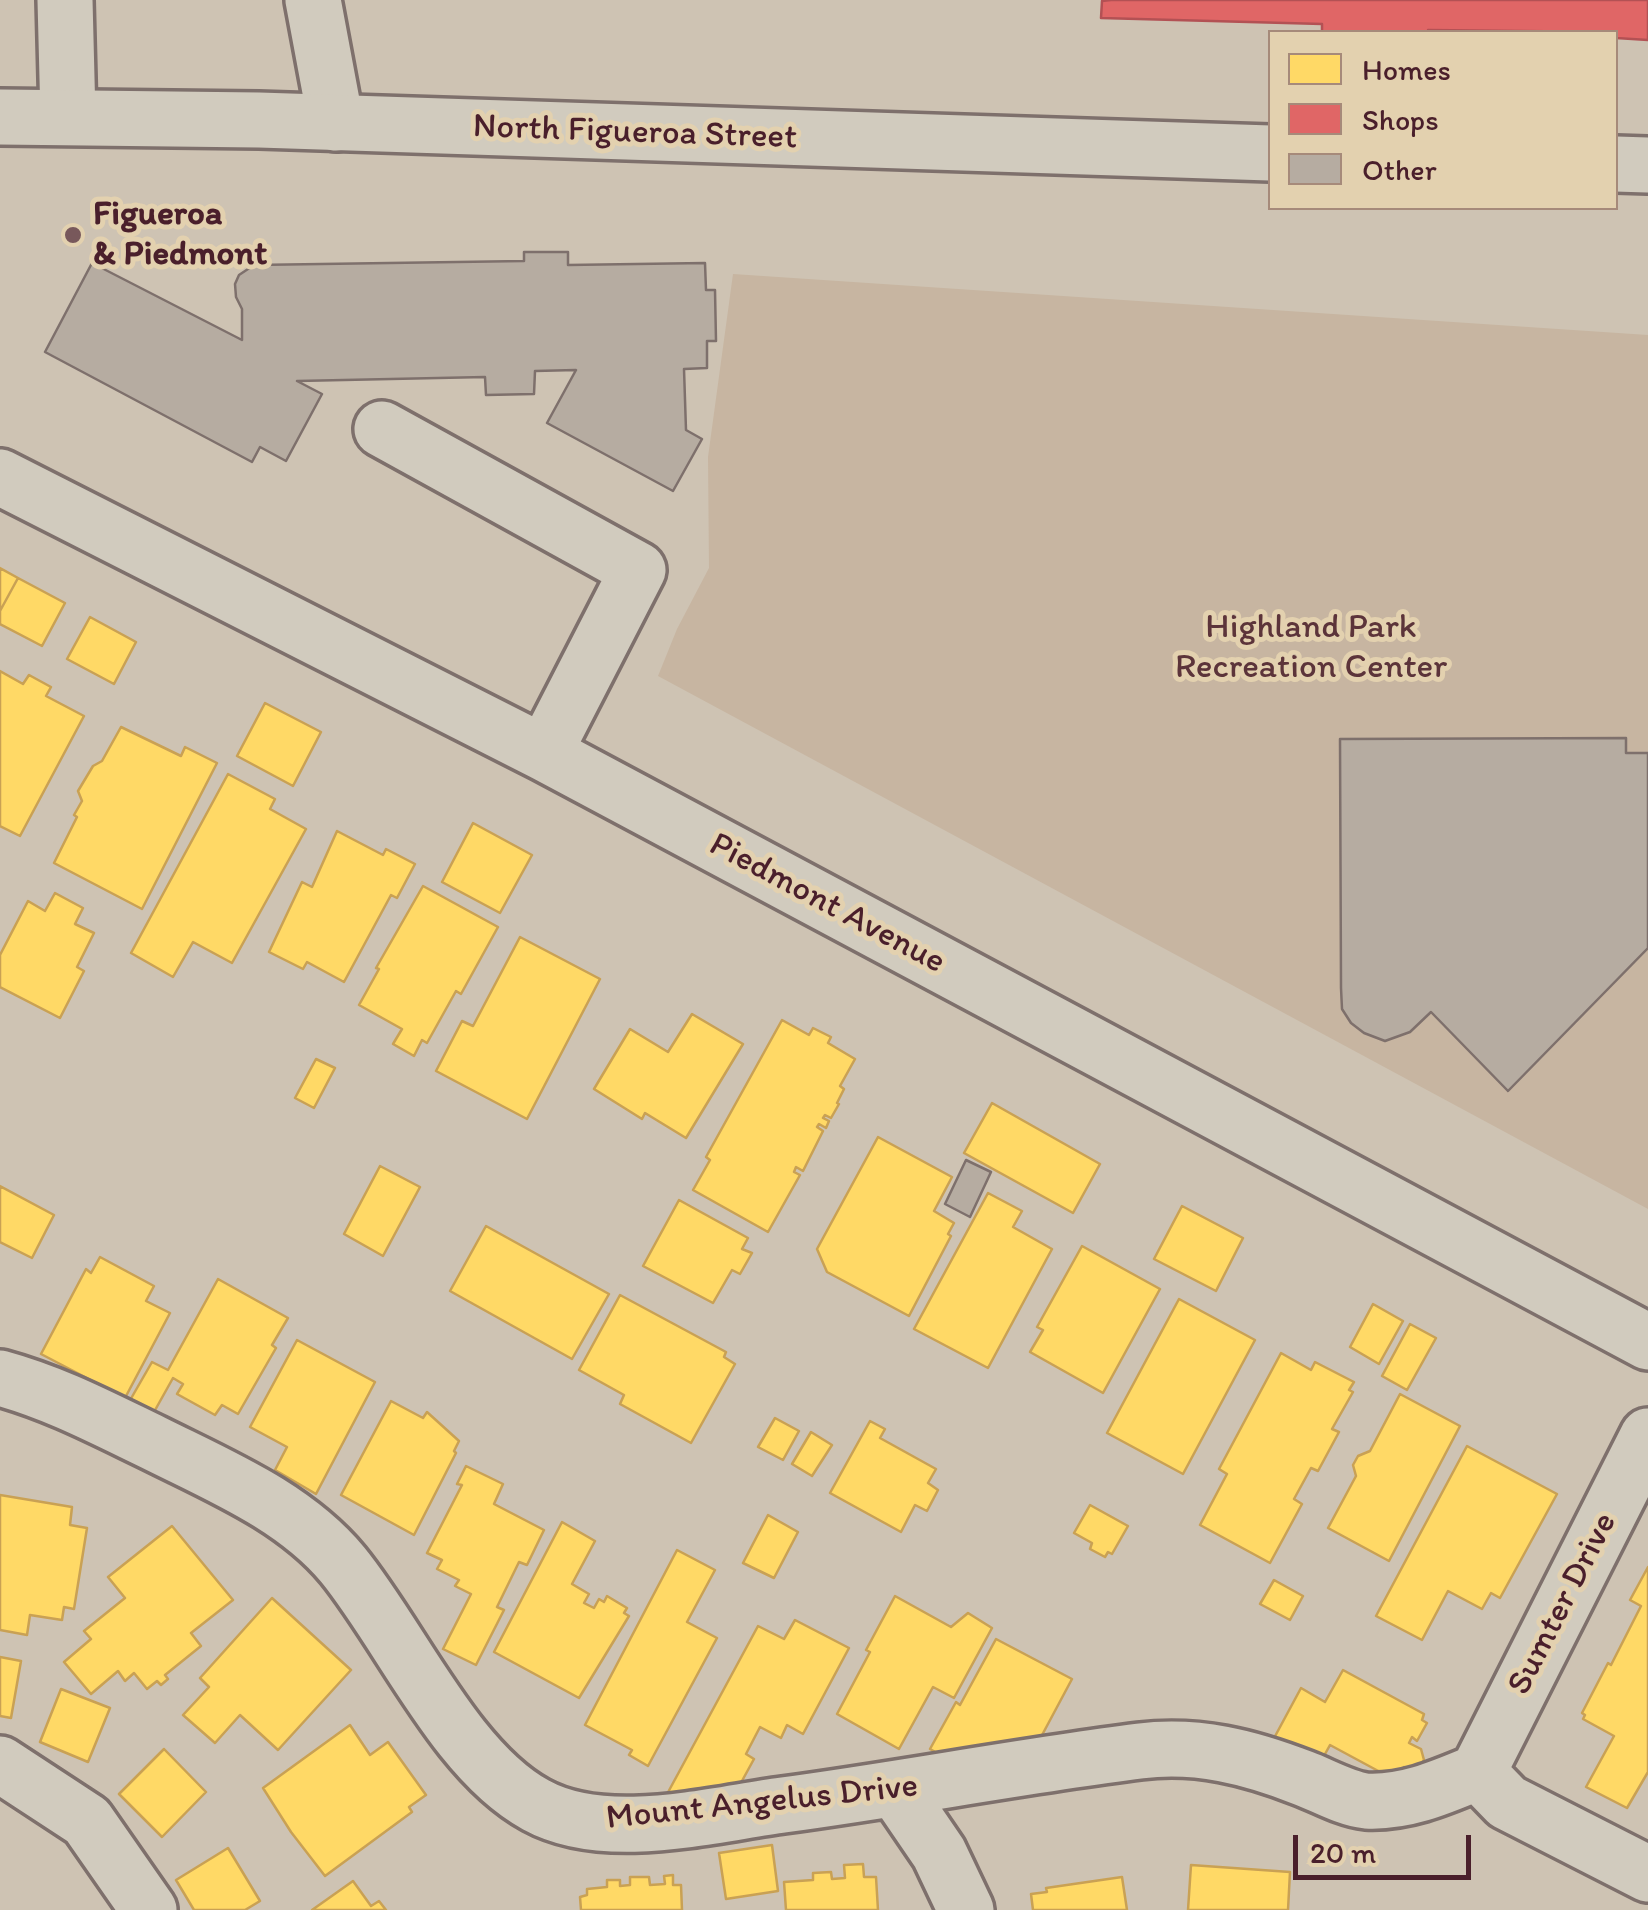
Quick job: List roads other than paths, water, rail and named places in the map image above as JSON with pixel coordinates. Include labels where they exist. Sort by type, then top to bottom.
[{"type":"street","points":[[65,0],[68,117]]},
{"type":"street","points":[[313,0],[336,123]]},
{"type":"street","name":"North Figueroa Street","points":[[0,116],[1268,153]]},
{"type":"street","points":[[1618,164],[1648,165]]},
{"type":"street","points":[[382,429],[638,570],[544,753]]},
{"type":"street","name":"Piedmont Avenue","points":[[0,477],[544,753],[1648,1342]]},
{"type":"street","name":"Mount Angelus Drive","points":[[0,1378],[48,1391],[238,1485],[304,1530],[342,1564],[468,1744],[498,1780],[538,1807],[587,1822],[640,1824],[896,1790],[1143,1750],[1202,1748],[1264,1762],[1364,1801],[1421,1796],[1478,1772]]},
{"type":"street","name":"Sumter Drive","points":[[1478,1772],[1648,1436]]},
{"type":"street","points":[[0,1764],[87,1821],[150,1910]]},
{"type":"street","points":[[1478,1772],[1508,1802],[1648,1874]]},
{"type":"street","points":[[896,1790],[939,1853],[966,1910]]},
{"type":"place","name":"Figueroa & Piedmont","points":[[73,235]]},
{"type":"park label","name":"Highland Park Recreation Center","points":[[1311,648]]}]
